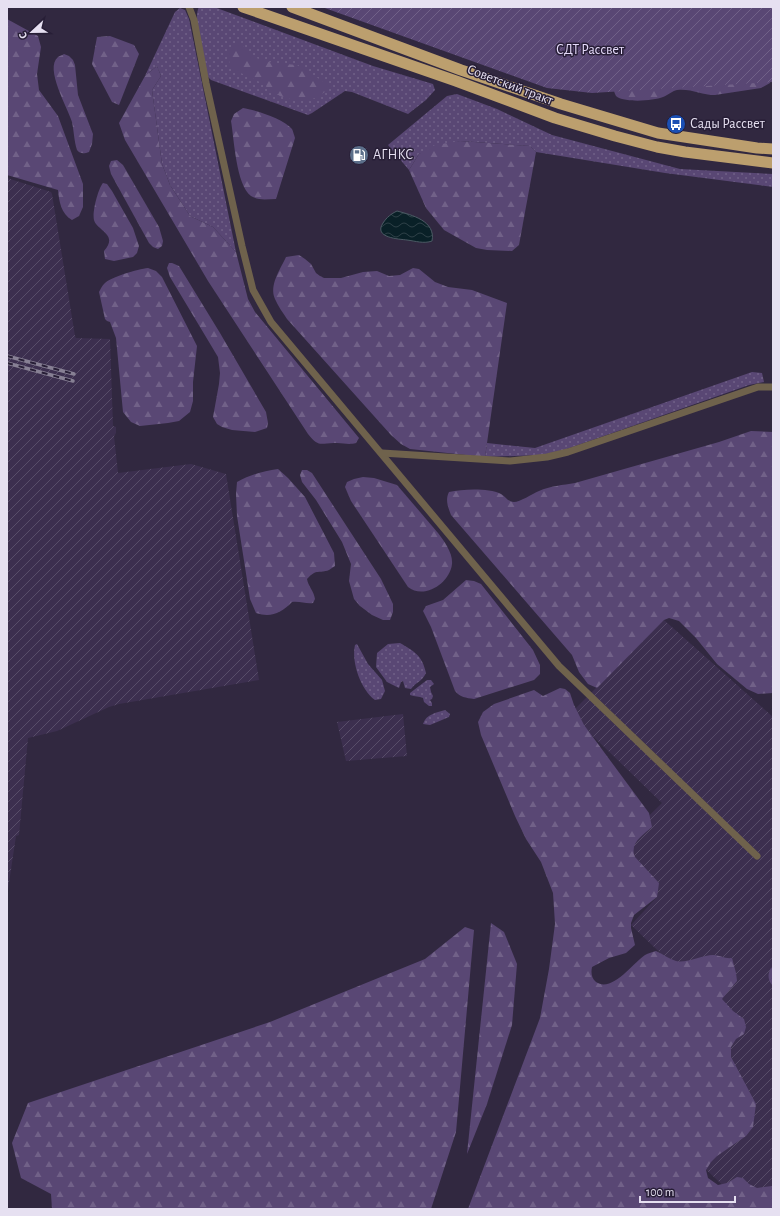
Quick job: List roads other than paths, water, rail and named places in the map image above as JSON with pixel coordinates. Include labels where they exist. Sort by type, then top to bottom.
[{"type":"highway","name":"Советский тракт","points":[[243,7],[456,81],[555,118],[615,136],[657,147],[685,152],[773,162]]},
{"type":"highway","name":"Советский тракт","points":[[292,7],[454,67],[561,104],[658,133],[757,148],[773,149]]},
{"type":"street","points":[[189,7],[194,20],[206,83],[253,290],[271,322],[559,666],[757,856]]},
{"type":"street","points":[[382,453],[510,461],[547,457],[568,452],[758,387],[773,388]]},
{"type":"water","points":[[397,211],[416,217],[427,224],[432,234],[432,241],[420,242],[393,238],[384,235],[381,232],[383,223],[389,216]]},
{"type":"railway","points":[[7,356],[74,374]]},
{"type":"railway","points":[[7,363],[73,381]]},
{"type":"place","name":"Сады Рассвет","points":[[676,124]]},
{"type":"place","name":"АГНКС","points":[[359,155]]},
{"type":"park label","name":"СДТ Рассвет","points":[[590,50]]}]
